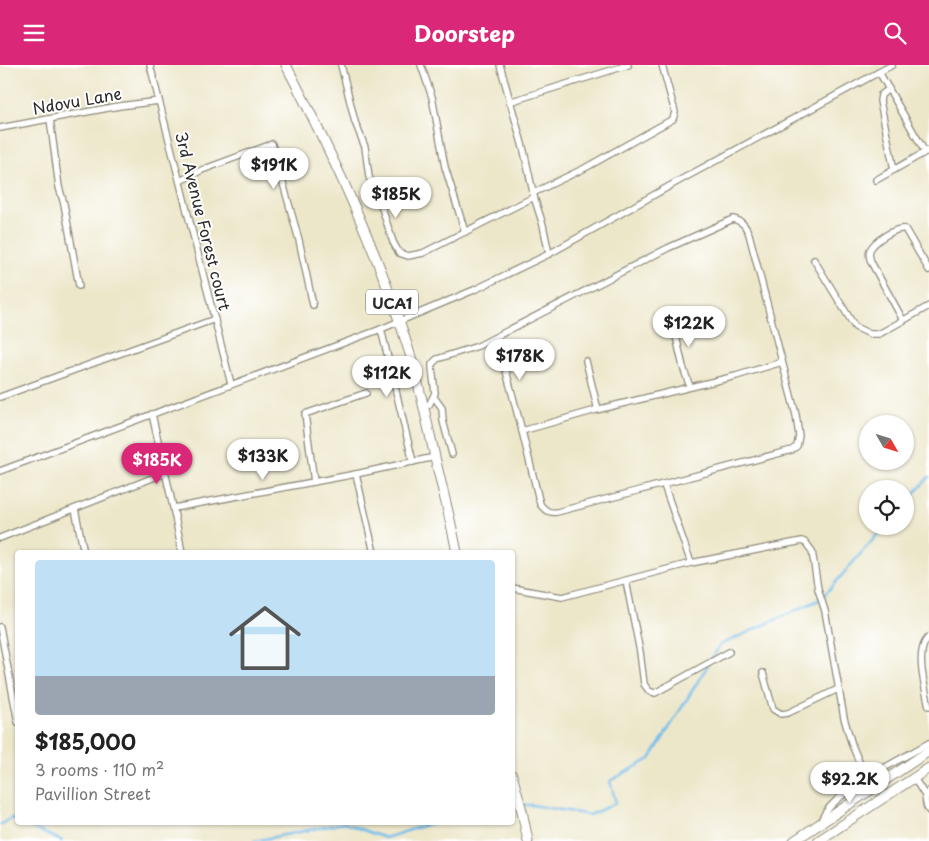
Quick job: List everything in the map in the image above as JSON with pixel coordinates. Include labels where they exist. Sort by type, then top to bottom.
[{"type":"main road","name":"UCA1","points":[[286,65],[342,177],[366,233],[399,322],[424,406],[456,550]]},
{"type":"main road","points":[[794,841],[929,751]]},
{"type":"main road","points":[[818,841],[929,768]]},
{"type":"main road","points":[[515,785],[528,841]]},
{"type":"street","name":"3rd Avenue Forest court","points":[[150,65],[231,384]]},
{"type":"street","points":[[341,65],[355,122],[365,147],[369,177],[379,199],[393,242],[399,253],[408,256],[423,253],[465,232],[673,119],[675,111],[662,65]]},
{"type":"street","points":[[421,65],[432,97],[445,167],[465,232]]},
{"type":"street","points":[[500,65],[524,151],[533,195],[543,225],[549,253]]},
{"type":"street","points":[[510,102],[628,65]]},
{"type":"street","points":[[0,471],[381,329],[474,290],[549,253],[892,65]]},
{"type":"street","points":[[876,180],[927,151],[879,72]]},
{"type":"street","points":[[889,89],[881,95],[880,101],[894,170]]},
{"type":"street","name":"Ndovu Lane","points":[[0,128],[159,101]]},
{"type":"street","points":[[50,119],[59,187],[64,204],[79,286]]},
{"type":"street","points":[[180,181],[202,170],[272,144],[299,240],[312,305]]},
{"type":"street","points":[[424,406],[429,405],[435,393],[432,368],[434,361],[478,346],[497,337],[668,249],[732,219],[740,221],[745,225],[749,234],[796,415],[799,436],[797,446],[783,453],[664,485],[557,512],[548,512],[540,504],[497,337]]},
{"type":"street","points":[[904,320],[871,262],[870,249],[880,239],[897,229],[905,229],[929,270]]},
{"type":"street","points":[[814,260],[855,327],[870,333],[879,334],[929,306]]},
{"type":"street","points":[[671,314],[683,367],[690,387]]},
{"type":"street","points":[[0,397],[215,319]]},
{"type":"street","points":[[381,329],[413,462]]},
{"type":"street","points":[[586,361],[597,406],[596,411]]},
{"type":"street","points":[[522,431],[736,376],[782,362]]},
{"type":"street","points":[[314,482],[305,414],[366,393]]},
{"type":"street","points":[[434,397],[442,408],[443,421],[452,454]]},
{"type":"street","points":[[152,414],[174,507],[181,550]]},
{"type":"street","points":[[174,507],[356,474],[435,457]]},
{"type":"street","points":[[0,538],[165,473]]},
{"type":"street","points":[[356,474],[373,550]]},
{"type":"street","points":[[664,485],[691,563]]},
{"type":"street","points":[[75,509],[83,550]]},
{"type":"street","points":[[515,589],[562,597],[691,563],[799,541],[806,543],[812,551],[818,589],[825,611],[838,689],[852,745],[866,778]]},
{"type":"street","points":[[626,581],[640,652],[644,684],[649,691],[655,693],[666,688],[699,667],[729,652]]},
{"type":"street","points":[[0,627],[15,706]]},
{"type":"street","points":[[929,637],[923,646],[921,656],[929,705]]},
{"type":"street","points":[[764,673],[773,709],[781,714],[788,713],[838,689]]},
{"type":"street","points":[[821,823],[827,809],[866,778],[929,743]]},
{"type":"street","points":[[914,778],[926,797]]},
{"type":"street","points":[[929,791],[926,797],[926,806],[929,811]]},
{"type":"waterway","points":[[914,494],[929,477]]},
{"type":"waterway","points":[[711,660],[720,645],[821,599],[877,535]]},
{"type":"waterway","points":[[524,805],[590,815],[616,803],[610,781],[650,759],[708,665]]},
{"type":"waterway","points":[[0,825],[11,818],[15,820]]},
{"type":"waterway","points":[[26,825],[62,841]]},
{"type":"waterway","points":[[254,841],[334,825]]},
{"type":"waterway","points":[[349,825],[385,838],[426,825]]}]
